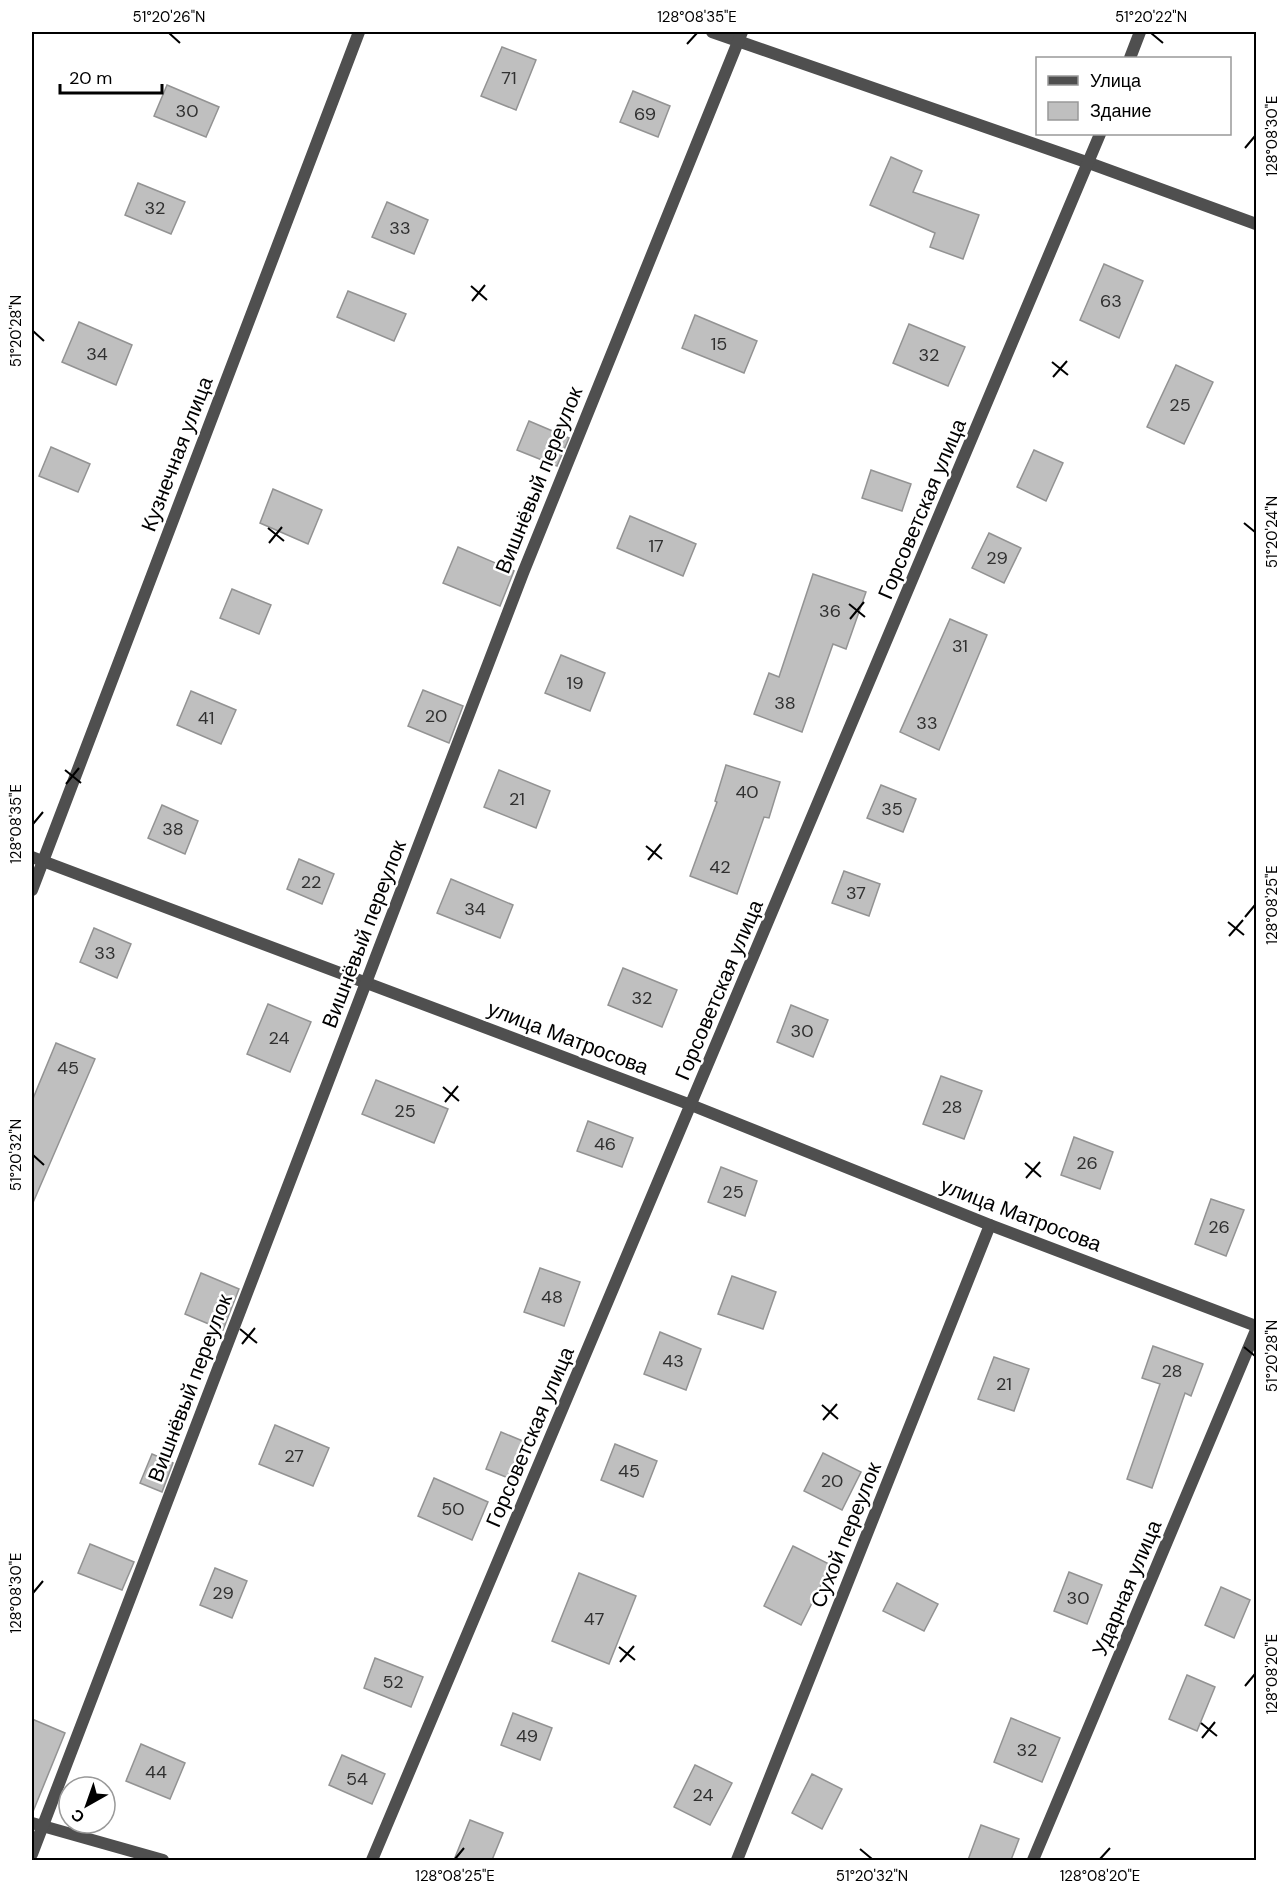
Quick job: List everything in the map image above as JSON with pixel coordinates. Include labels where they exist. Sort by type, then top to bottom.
[{"type":"street","name":"Кузнечная улица","points":[[32,890],[37,859],[358,32]]},
{"type":"street","points":[[712,32],[740,36],[1257,224]]},
{"type":"street","points":[[1130,57],[1140,32]]},
{"type":"street","name":"Вишнёвый переулок","points":[[32,1854],[37,1824],[366,983],[523,573],[740,36]]},
{"type":"street","name":"Горсоветская улица","points":[[372,1860],[1101,135]]},
{"type":"street","name":"улица Матросова","points":[[37,859],[691,1105],[990,1225],[1257,1328]]},
{"type":"street","name":"Сухой переулок","points":[[737,1860],[990,1225]]},
{"type":"street","name":"Ударная улица","points":[[1033,1860],[1257,1328]]},
{"type":"street","points":[[37,1824],[163,1860]]},
{"type":"building","points":[[502,47],[536,60],[516,110],[481,96]]},
{"type":"building","points":[[167,85],[219,107],[206,137],[154,116]]},
{"type":"building","points":[[633,91],[670,106],[658,137],[620,122]]},
{"type":"building","points":[[891,157],[922,171],[913,192],[979,215],[963,259],[930,247],[935,233],[870,205]]},
{"type":"building","points":[[138,183],[185,202],[171,234],[125,215]]},
{"type":"building","points":[[387,202],[428,220],[414,254],[372,237]]},
{"type":"building","points":[[1104,264],[1143,281],[1119,338],[1080,320]]},
{"type":"building","points":[[348,291],[406,314],[394,341],[337,317]]},
{"type":"building","points":[[695,315],[757,341],[744,373],[682,348]]},
{"type":"building","points":[[79,322],[132,345],[116,385],[62,362]]},
{"type":"building","points":[[909,324],[965,347],[948,386],[893,363]]},
{"type":"building","points":[[1176,365],[1213,382],[1184,444],[1147,427]]},
{"type":"building","points":[[529,421],[569,438],[557,466],[517,450]]},
{"type":"building","points":[[51,447],[90,464],[78,492],[39,476]]},
{"type":"building","points":[[1034,450],[1063,463],[1046,501],[1017,487]]},
{"type":"building","points":[[871,470],[911,484],[902,511],[862,498]]},
{"type":"building","points":[[273,489],[322,510],[308,544],[260,523]]},
{"type":"building","points":[[630,516],[696,544],[683,576],[617,548]]},
{"type":"building","points":[[989,533],[1021,548],[1004,583],[972,568]]},
{"type":"building","points":[[458,547],[514,571],[500,606],[443,583]]},
{"type":"building","points":[[813,574],[866,592],[846,649],[833,644],[802,732],[754,714],[769,673],[779,677]]},
{"type":"building","points":[[232,589],[271,605],[259,634],[220,618]]},
{"type":"building","points":[[950,619],[987,635],[939,750],[900,732]]},
{"type":"building","points":[[561,655],[605,673],[590,711],[545,693]]},
{"type":"building","points":[[423,690],[463,706],[449,743],[408,726]]},
{"type":"building","points":[[191,691],[236,710],[221,744],[177,725]]},
{"type":"building","points":[[726,765],[780,782],[769,818],[764,817],[737,894],[690,876],[717,802],[715,801]]},
{"type":"building","points":[[499,770],[550,791],[536,828],[484,807]]},
{"type":"building","points":[[881,785],[916,799],[903,832],[867,818]]},
{"type":"building","points":[[162,805],[198,821],[185,854],[148,838]]},
{"type":"building","points":[[299,859],[334,874],[322,904],[287,889]]},
{"type":"building","points":[[844,871],[880,884],[869,916],[832,903]]},
{"type":"building","points":[[451,879],[513,905],[500,938],[437,913]]},
{"type":"building","points":[[94,928],[131,944],[117,978],[80,962]]},
{"type":"building","points":[[623,968],[677,990],[662,1027],[608,1005]]},
{"type":"building","points":[[268,1004],[311,1022],[290,1072],[247,1054]]},
{"type":"building","points":[[791,1005],[828,1020],[813,1057],[777,1042]]},
{"type":"building","points":[[56,1043],[95,1059],[32,1205],[32,1101]]},
{"type":"building","points":[[941,1076],[982,1091],[964,1139],[923,1124]]},
{"type":"building","points":[[376,1080],[448,1109],[434,1143],[362,1114]]},
{"type":"building","points":[[588,1121],[633,1138],[622,1167],[577,1151]]},
{"type":"building","points":[[1074,1137],[1113,1152],[1100,1189],[1061,1175]]},
{"type":"building","points":[[721,1167],[757,1181],[745,1216],[708,1202]]},
{"type":"building","points":[[1211,1199],[1244,1210],[1226,1256],[1195,1244]]},
{"type":"building","points":[[540,1268],[580,1282],[564,1326],[524,1312]]},
{"type":"building","points":[[201,1273],[239,1289],[223,1330],[185,1314]]},
{"type":"building","points":[[732,1276],[776,1292],[763,1329],[718,1314]]},
{"type":"building","points":[[660,1332],[701,1349],[686,1390],[644,1374]]},
{"type":"building","points":[[1153,1346],[1203,1364],[1191,1396],[1185,1393],[1152,1488],[1127,1479],[1160,1384],[1142,1378]]},
{"type":"building","points":[[994,1357],[1029,1369],[1014,1411],[978,1399]]},
{"type":"building","points":[[275,1425],[329,1448],[313,1486],[259,1464]]},
{"type":"building","points":[[501,1432],[530,1444],[516,1481],[486,1469]]},
{"type":"building","points":[[615,1444],[657,1461],[643,1497],[601,1480]]},
{"type":"building","points":[[823,1453],[861,1472],[842,1510],[804,1491]]},
{"type":"building","points":[[152,1454],[173,1463],[162,1492],[140,1483]]},
{"type":"building","points":[[434,1478],[488,1502],[472,1540],[418,1516]]},
{"type":"building","points":[[90,1544],[134,1562],[122,1590],[78,1573]]},
{"type":"building","points":[[793,1546],[831,1565],[801,1625],[764,1606]]},
{"type":"building","points":[[215,1568],[247,1581],[232,1618],[200,1605]]},
{"type":"building","points":[[1069,1572],[1102,1585],[1087,1624],[1054,1611]]},
{"type":"building","points":[[579,1573],[636,1596],[609,1664],[552,1641]]},
{"type":"building","points":[[897,1583],[938,1604],[924,1631],[883,1611]]},
{"type":"building","points":[[1221,1587],[1250,1600],[1234,1638],[1205,1625]]},
{"type":"building","points":[[375,1658],[423,1677],[411,1707],[364,1688]]},
{"type":"building","points":[[1187,1675],[1215,1687],[1197,1731],[1169,1719]]},
{"type":"building","points":[[513,1713],[552,1728],[540,1760],[501,1745]]},
{"type":"building","points":[[1011,1718],[1060,1738],[1042,1782],[994,1762]]},
{"type":"building","points":[[32,1719],[65,1733],[32,1814]]},
{"type":"building","points":[[141,1744],[185,1763],[170,1799],[126,1781]]},
{"type":"building","points":[[342,1755],[385,1774],[372,1804],[329,1785]]},
{"type":"building","points":[[695,1765],[732,1783],[710,1825],[674,1807]]},
{"type":"building","points":[[812,1774],[842,1789],[822,1829],[792,1813]]},
{"type":"building","points":[[470,1820],[503,1833],[492,1860],[454,1860]]},
{"type":"building","points":[[981,1825],[1019,1839],[1011,1860],[968,1860]]}]
